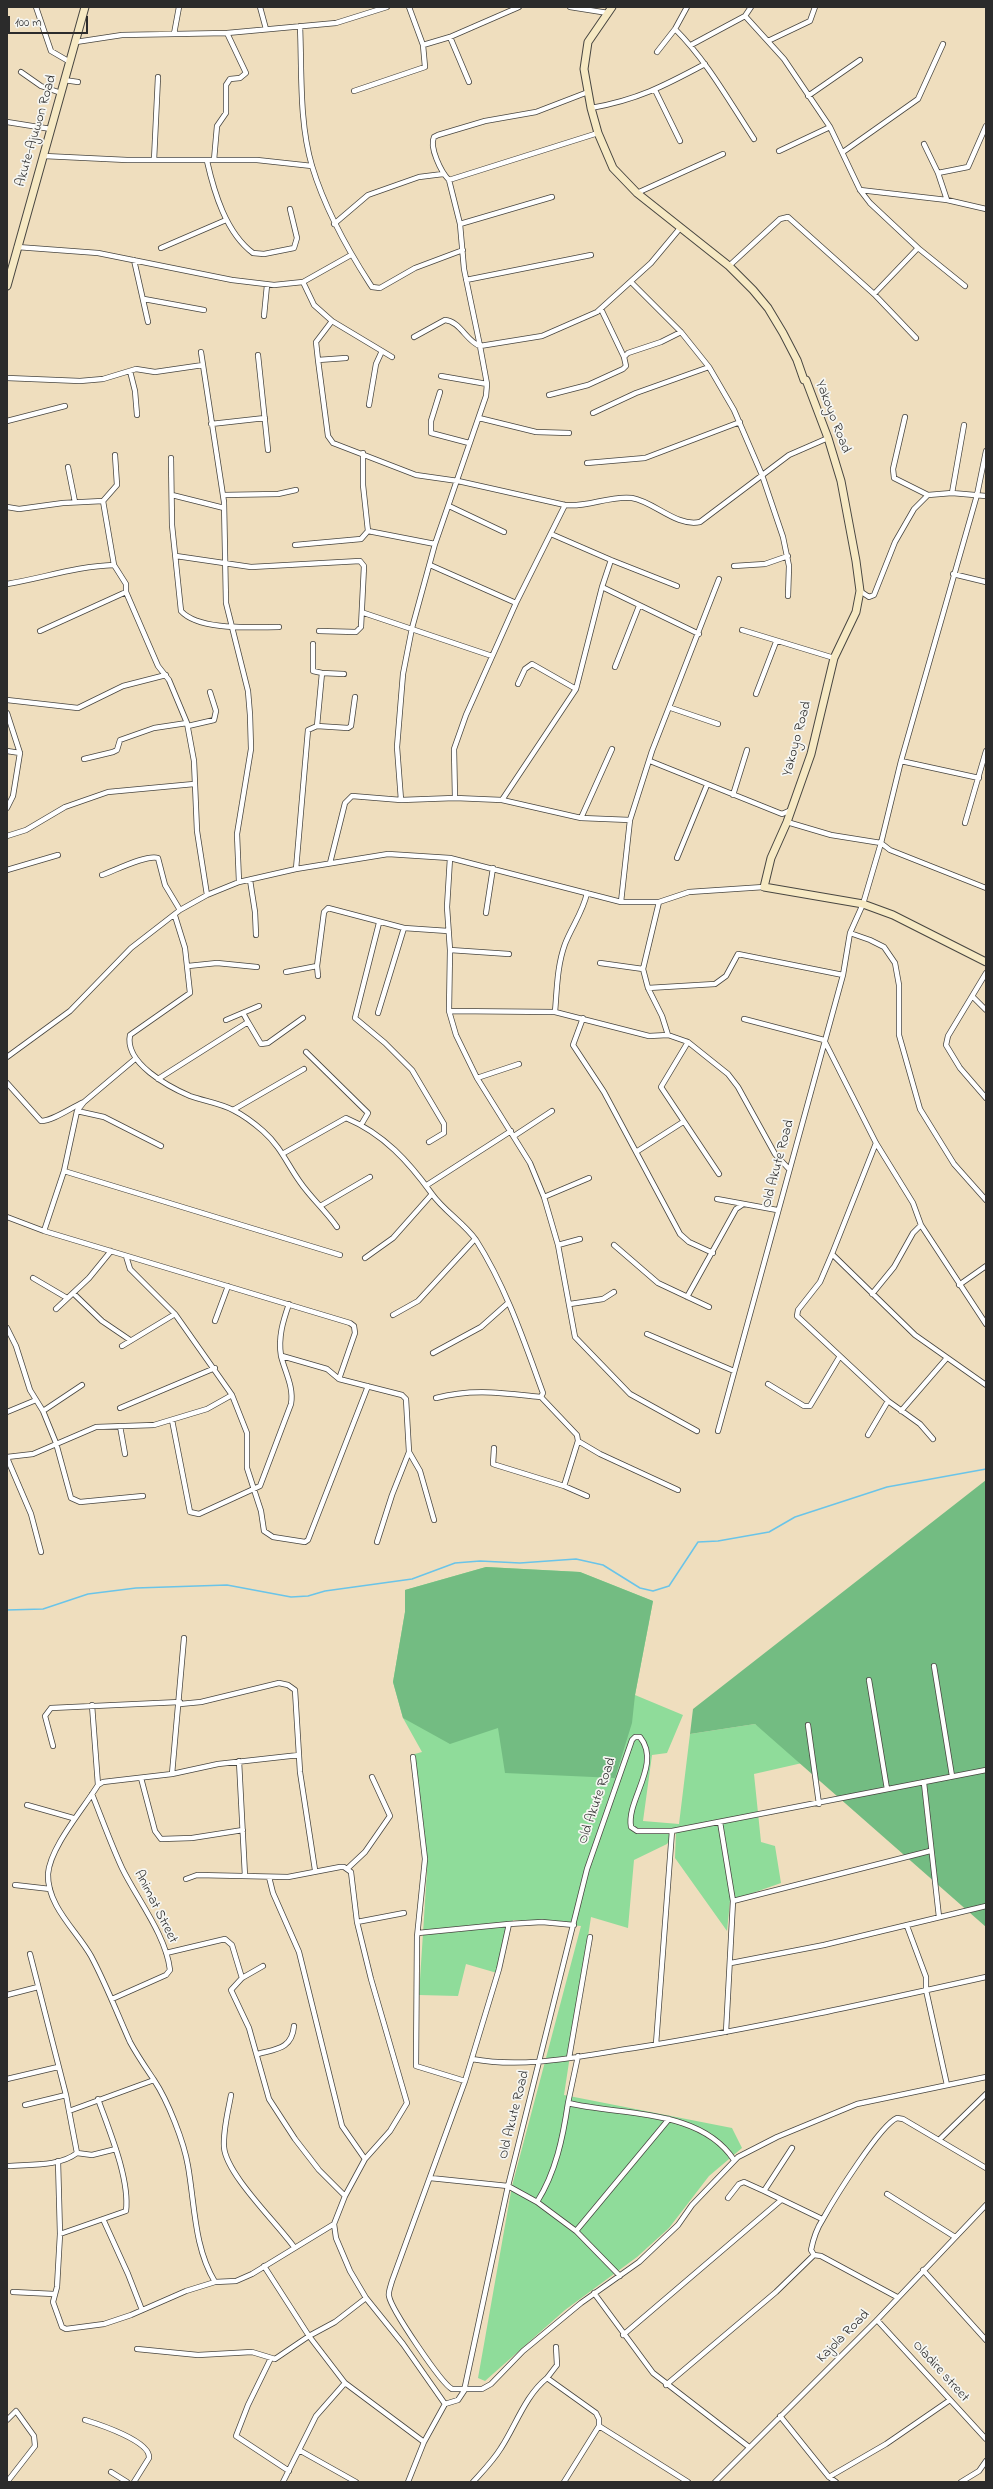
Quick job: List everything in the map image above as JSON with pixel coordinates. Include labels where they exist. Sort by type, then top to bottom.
[{"type":"main road","name":"Akute-Ajuwon Road","points":[[7,286],[64,80],[86,7]]},
{"type":"main road","name":"Yakoyo Road","points":[[610,10],[588,42],[584,69],[591,108],[598,133],[613,168],[638,193],[729,266],[768,308],[797,360],[828,438],[840,481],[856,560],[860,591],[856,612],[834,658],[811,754],[787,822],[771,858],[764,887]]},
{"type":"main road","points":[[764,887],[784,891],[817,894],[863,904],[893,915],[986,962]]},
{"type":"street","points":[[36,7],[51,51],[70,62]]},
{"type":"street","points":[[174,34],[179,7]]},
{"type":"street","points":[[260,7],[266,29]]},
{"type":"street","points":[[76,42],[122,35],[227,33],[336,23],[387,7]]},
{"type":"street","points":[[354,91],[422,69],[426,63],[423,45],[409,7]]},
{"type":"street","points":[[423,45],[450,37],[519,7]]},
{"type":"street","points":[[570,7],[610,10]]},
{"type":"street","points":[[657,52],[675,29],[688,7]]},
{"type":"street","points":[[690,44],[745,16],[751,7]]},
{"type":"street","points":[[768,41],[810,21],[815,7]]},
{"type":"street","points":[[745,16],[784,58],[830,127],[860,190],[870,203],[918,248],[965,286]]},
{"type":"street","points":[[300,26],[304,115],[312,166],[334,224],[351,255],[370,284],[376,288],[415,268],[463,250]]},
{"type":"street","points":[[675,29],[690,44],[705,64],[754,138]]},
{"type":"street","points":[[214,160],[217,126],[226,113],[226,85],[230,79],[240,78],[246,73],[227,33]]},
{"type":"street","points":[[450,37],[469,82]]},
{"type":"street","points":[[843,152],[918,98],[943,44]]},
{"type":"street","points":[[808,96],[860,60]]},
{"type":"street","points":[[591,108],[622,103],[655,90],[705,64]]},
{"type":"street","points":[[21,72],[41,86],[61,93]]},
{"type":"street","points":[[154,160],[158,77]]},
{"type":"street","points":[[64,80],[78,82]]},
{"type":"street","points":[[655,90],[680,141]]},
{"type":"street","points":[[401,800],[397,747],[403,674],[412,628],[435,544],[479,418],[486,396],[487,384],[466,280],[460,224],[448,180],[443,174],[433,144],[434,137],[485,121],[536,112],[588,92]]},
{"type":"street","points":[[7,122],[51,130]]},
{"type":"street","points":[[938,173],[968,167],[986,126]]},
{"type":"street","points":[[779,151],[830,127]]},
{"type":"street","points":[[448,180],[598,133]]},
{"type":"street","points":[[924,144],[938,173],[947,200]]},
{"type":"street","points":[[638,193],[723,154]]},
{"type":"street","points":[[44,156],[207,161],[257,160],[312,166]]},
{"type":"street","points":[[207,161],[213,187],[226,220],[253,253],[264,254],[290,250],[297,244],[290,209]]},
{"type":"street","points":[[334,224],[368,196],[419,177],[443,174]]},
{"type":"street","points":[[860,190],[947,200],[986,209]]},
{"type":"street","points":[[460,224],[552,198]]},
{"type":"street","points":[[729,266],[780,219],[788,217],[874,294],[916,338]]},
{"type":"street","points":[[161,248],[226,220]]},
{"type":"street","points":[[414,337],[448,320],[473,344],[480,346],[542,336],[601,310],[651,263],[681,227]]},
{"type":"street","points":[[17,247],[98,253],[267,285],[303,282],[351,255]]},
{"type":"street","points":[[874,294],[918,248]]},
{"type":"street","points":[[466,280],[591,255]]},
{"type":"street","points":[[134,260],[148,322]]},
{"type":"street","points":[[303,282],[314,305],[332,321],[392,357]]},
{"type":"street","points":[[630,282],[681,332],[709,367],[740,422],[762,474],[788,556],[788,596]]},
{"type":"street","points":[[264,316],[267,285]]},
{"type":"street","points":[[144,299],[204,310]]},
{"type":"street","points":[[549,395],[588,385],[623,369],[626,366],[624,357],[601,310]]},
{"type":"street","points":[[332,321],[316,342],[330,440],[416,475],[458,481],[565,505],[575,506],[630,498],[693,523],[700,522],[789,455],[828,438]]},
{"type":"street","points":[[624,357],[628,353],[661,342],[681,332]]},
{"type":"street","points":[[369,405],[376,364],[382,351]]},
{"type":"street","points":[[201,352],[223,495],[226,603],[231,627],[240,650],[248,691],[251,740],[238,834],[239,882]]},
{"type":"street","points":[[258,355],[268,450]]},
{"type":"street","points":[[318,360],[346,358]]},
{"type":"street","points":[[7,378],[80,381],[103,379],[142,369],[155,372],[203,365]]},
{"type":"street","points":[[593,413],[636,393],[709,367]]},
{"type":"street","points":[[130,371],[135,390],[137,415]]},
{"type":"street","points":[[441,376],[487,384]]},
{"type":"street","points":[[440,392],[431,421],[431,433],[469,443]]},
{"type":"street","points":[[7,421],[65,406]]},
{"type":"street","points":[[905,417],[892,474],[897,480],[928,495],[952,494],[986,496]]},
{"type":"street","points":[[211,424],[265,418]]},
{"type":"street","points":[[479,418],[536,432],[569,433]]},
{"type":"street","points":[[587,463],[645,458],[740,422]]},
{"type":"street","points":[[952,494],[964,425]]},
{"type":"street","name":"Old Akute Road","points":[[718,1430],[788,1168],[842,975],[850,933],[863,904],[881,843],[901,761],[953,574],[977,495],[986,451]]},
{"type":"street","points":[[295,545],[361,539],[368,531],[363,485],[363,453]]},
{"type":"street","points":[[7,507],[19,509],[75,502],[103,501],[117,485],[116,455]]},
{"type":"street","points":[[171,458],[172,495],[181,611],[188,618],[231,627],[279,627]]},
{"type":"street","points":[[68,467],[75,502]]},
{"type":"street","points":[[223,495],[278,494],[296,490]]},
{"type":"street","points":[[172,495],[224,508]]},
{"type":"street","points":[[860,591],[869,597],[874,595],[895,542],[914,509],[928,495]]},
{"type":"street","points":[[103,501],[114,564],[126,584],[126,592],[158,666],[166,675],[188,725],[194,761],[198,841],[207,895]]},
{"type":"street","points":[[455,798],[454,749],[466,715],[516,603],[565,505]]},
{"type":"street","points":[[449,506],[504,532]]},
{"type":"street","points":[[368,531],[435,544]]},
{"type":"street","points":[[551,534],[678,586]]},
{"type":"street","points":[[176,556],[225,565],[251,567],[360,562],[364,566],[364,613],[361,627],[356,632],[319,631]]},
{"type":"street","points":[[734,566],[765,564],[788,556]]},
{"type":"street","points":[[502,800],[576,689],[602,587],[612,560]]},
{"type":"street","points":[[7,584],[34,580],[84,567],[114,564]]},
{"type":"street","points":[[430,565],[516,603]]},
{"type":"street","points":[[953,574],[986,582]]},
{"type":"street","points":[[621,902],[630,820],[652,751],[671,708],[719,579]]},
{"type":"street","points":[[602,587],[699,634]]},
{"type":"street","points":[[40,631],[126,592]]},
{"type":"street","points":[[615,667],[639,606]]},
{"type":"street","points":[[364,613],[492,656]]},
{"type":"street","points":[[742,630],[776,642],[834,658]]},
{"type":"street","points":[[756,694],[776,642]]},
{"type":"street","points":[[313,644],[313,671],[344,674]]},
{"type":"street","points":[[518,684],[525,669],[532,664],[576,689]]},
{"type":"street","points":[[317,726],[322,673]]},
{"type":"street","points":[[7,700],[78,708],[123,686],[166,675]]},
{"type":"street","points":[[84,759],[113,752],[117,750],[120,740],[154,728],[188,725],[214,720],[216,711],[210,692]]},
{"type":"street","points":[[296,869],[306,736],[308,730],[317,726],[348,728],[351,726],[355,697]]},
{"type":"street","points":[[671,708],[718,724]]},
{"type":"street","points":[[7,713],[20,753],[13,796],[7,808]]},
{"type":"street","points":[[582,818],[612,749]]},
{"type":"street","points":[[733,795],[747,750]]},
{"type":"street","points":[[7,751],[20,753]]},
{"type":"street","points":[[965,823],[986,751]]},
{"type":"street","points":[[650,761],[782,814],[791,810]]},
{"type":"street","points":[[901,761],[979,778]]},
{"type":"street","points":[[7,836],[26,830],[65,807],[108,792],[194,784]]},
{"type":"street","points":[[677,858],[708,785]]},
{"type":"street","points":[[330,863],[339,822],[348,797],[357,796],[401,800],[455,798],[502,800],[582,818],[630,820]]},
{"type":"street","points":[[787,822],[831,835],[881,843],[890,850],[986,888]]},
{"type":"street","points":[[7,1057],[70,1011],[131,948],[175,916],[180,910],[207,895],[239,882],[296,869],[388,854],[450,858],[621,902],[659,902],[689,892],[764,887]]},
{"type":"street","points":[[7,870],[58,855]]},
{"type":"street","points":[[102,875],[155,856],[158,858],[165,885],[180,910]]},
{"type":"street","points":[[450,858],[447,907],[450,950],[449,1011],[456,1035],[477,1078],[513,1133],[530,1163],[544,1197],[558,1245],[575,1337],[620,1386],[630,1394],[697,1431]]},
{"type":"street","points":[[486,913],[493,868]]},
{"type":"street","points":[[250,880],[255,912],[256,935]]},
{"type":"street","points":[[554,1012],[560,960],[565,943],[582,912],[587,893]]},
{"type":"street","points":[[659,902],[643,969],[648,988],[662,1016],[668,1035]]},
{"type":"street","points":[[318,976],[317,966],[325,909],[331,908],[379,923],[404,928],[448,931]]},
{"type":"street","points":[[175,916],[188,966],[191,988],[188,995],[157,1014],[130,1035],[129,1040],[135,1059],[158,1079],[190,1096],[233,1110],[263,1131],[284,1153],[300,1182],[322,1205],[337,1227]]},
{"type":"street","points":[[379,923],[355,1018],[385,1043],[412,1070],[444,1124],[444,1133],[429,1142]]},
{"type":"street","points":[[378,1013],[404,928]]},
{"type":"street","points":[[850,933],[884,947],[895,963],[899,985],[899,1035],[920,1109],[954,1164],[986,1200]]},
{"type":"street","points":[[450,950],[509,954]]},
{"type":"street","points":[[648,988],[715,984],[726,976],[738,954],[842,975]]},
{"type":"street","points":[[188,966],[217,963],[257,967]]},
{"type":"street","points":[[600,963],[643,969]]},
{"type":"street","points":[[286,972],[317,966]]},
{"type":"street","points":[[986,973],[973,997],[948,1036],[946,1045],[957,1063],[986,1098]]},
{"type":"street","points":[[973,997],[986,1010]]},
{"type":"street","points":[[226,1020],[259,1006]]},
{"type":"street","points":[[449,1011],[554,1012],[583,1018],[649,1036],[668,1035],[688,1042],[728,1074],[738,1087],[775,1154],[788,1168]]},
{"type":"street","points":[[243,1013],[261,1044],[268,1043],[303,1018]]},
{"type":"street","points":[[583,1018],[573,1045],[604,1092],[680,1234],[688,1242],[713,1253]]},
{"type":"street","points":[[744,1019],[824,1040],[876,1143],[913,1203],[921,1225],[986,1324]]},
{"type":"street","points":[[158,1079],[248,1022]]},
{"type":"street","points":[[688,1042],[661,1087],[682,1122],[719,1174]]},
{"type":"street","points":[[306,1052],[368,1113],[361,1125]]},
{"type":"street","points":[[44,1231],[64,1171],[78,1111],[84,1102],[135,1059]]},
{"type":"street","points":[[477,1078],[519,1064]]},
{"type":"street","points":[[233,1110],[304,1069]]},
{"type":"street","points":[[7,1083],[41,1121],[50,1120],[65,1110],[84,1102]]},
{"type":"street","points":[[78,1111],[104,1117],[162,1146]]},
{"type":"street","points":[[427,1185],[552,1111]]},
{"type":"street","points":[[284,1153],[346,1118],[361,1125],[392,1146],[427,1185],[432,1194],[475,1239],[502,1287],[543,1393],[541,1397]]},
{"type":"street","points":[[636,1152],[682,1122]]},
{"type":"street","points":[[876,1143],[820,1282],[798,1310],[797,1316],[888,1401],[920,1424],[933,1439]]},
{"type":"street","points":[[64,1171],[340,1255]]},
{"type":"street","points":[[322,1205],[370,1177]]},
{"type":"street","points":[[544,1197],[589,1178]]},
{"type":"street","points":[[365,1258],[393,1238],[432,1194]]},
{"type":"street","points":[[717,1199],[742,1205],[777,1210]]},
{"type":"street","points":[[687,1297],[713,1253],[736,1209],[742,1205]]},
{"type":"street","points":[[7,1217],[44,1231],[289,1304],[354,1326],[355,1333],[339,1379]]},
{"type":"street","points":[[872,1294],[894,1267],[913,1233],[921,1225]]},
{"type":"street","points":[[393,1315],[418,1301],[475,1239]]},
{"type":"street","points":[[558,1245],[580,1239]]},
{"type":"street","points":[[614,1245],[658,1284],[709,1307]]},
{"type":"street","points":[[56,1309],[89,1278],[110,1251]]},
{"type":"street","points":[[832,1254],[915,1335],[946,1359],[986,1386]]},
{"type":"street","points":[[126,1256],[130,1269],[175,1314],[215,1368],[232,1395],[247,1433],[247,1468],[261,1510],[264,1531],[273,1537],[305,1542],[308,1540],[368,1386]]},
{"type":"street","points":[[959,1285],[986,1266]]},
{"type":"street","points":[[33,1278],[68,1298]]},
{"type":"street","points":[[215,1321],[228,1286]]},
{"type":"street","points":[[570,1304],[603,1299],[614,1292]]},
{"type":"street","points":[[72,1293],[102,1321],[130,1340]]},
{"type":"street","points":[[433,1353],[481,1327],[508,1303]]},
{"type":"street","points":[[172,1420],[190,1512],[199,1514],[260,1486],[291,1404],[291,1391],[282,1356],[280,1336],[289,1304]]},
{"type":"street","points":[[122,1346],[175,1314]]},
{"type":"street","points":[[7,1328],[36,1400],[43,1411],[56,1443],[65,1470],[69,1494],[74,1501],[80,1502],[143,1496]]},
{"type":"street","points":[[647,1334],[734,1371]]},
{"type":"street","points":[[282,1356],[327,1369],[339,1379],[402,1395],[406,1399],[409,1452],[392,1495],[377,1542]]},
{"type":"street","points":[[768,1384],[804,1406],[810,1406],[840,1356]]},
{"type":"street","points":[[901,1411],[946,1359]]},
{"type":"street","points":[[120,1408],[215,1368]]},
{"type":"street","points":[[43,1411],[82,1385]]},
{"type":"street","points":[[436,1398],[459,1391],[541,1397],[574,1432],[578,1441],[600,1454],[678,1490]]},
{"type":"street","points":[[41,1552],[31,1514],[7,1457],[26,1456],[96,1428],[120,1426],[136,1427],[172,1420],[207,1409],[232,1395]]},
{"type":"street","points":[[7,1412],[36,1400]]},
{"type":"street","points":[[868,1435],[888,1401]]},
{"type":"street","points":[[120,1426],[125,1454]]},
{"type":"street","points":[[564,1486],[578,1441]]},
{"type":"street","points":[[494,1448],[493,1464],[564,1486],[586,1496]]},
{"type":"street","points":[[409,1452],[420,1471],[434,1520]]},
{"type":"street","points":[[172,1774],[180,1703],[184,1638]]},
{"type":"street","points":[[934,1666],[952,1776]]},
{"type":"street","points":[[869,1680],[888,1789]]},
{"type":"street","points":[[53,1746],[45,1716],[48,1710],[92,1705],[201,1702],[279,1683],[288,1685],[295,1690],[299,1755],[315,1870]]},
{"type":"street","points":[[92,1705],[98,1785]]},
{"type":"street","points":[[808,1725],[819,1804]]},
{"type":"street","name":"Old Akute Road","points":[[464,2391],[508,2186],[595,1841],[634,1737],[640,1737],[646,1745],[647,1755],[639,1792],[630,1817],[631,1827],[637,1831],[672,1831]]},
{"type":"street","points":[[215,2282],[204,2261],[196,2231],[188,2165],[167,2103],[131,2042],[91,1956],[65,1920],[50,1889],[48,1874],[50,1866],[73,1818],[98,1785],[110,1780],[172,1774],[239,1761],[299,1755]]},
{"type":"street","points":[[413,1757],[425,1859],[418,1933],[416,2066],[465,2081]]},
{"type":"street","points":[[239,1761],[245,1876]]},
{"type":"street","points":[[656,2044],[672,1831],[819,1804],[986,1770]]},
{"type":"street","points":[[348,1868],[365,1852],[390,1816],[372,1777]]},
{"type":"street","points":[[141,1778],[155,1831],[161,1839],[192,1838],[243,1830]]},
{"type":"street","points":[[924,1783],[930,1851],[939,1917]]},
{"type":"street","name":"Animat Street","points":[[92,1794],[112,1847],[145,1908],[166,1953],[169,1973],[112,1999]]},
{"type":"street","points":[[27,1805],[73,1818]]},
{"type":"street","points":[[720,1822],[733,1902],[731,1963],[726,2032]]},
{"type":"street","points":[[733,1902],[930,1851]]},
{"type":"street","points":[[186,1878],[197,1875],[288,1877],[315,1870],[340,1867],[348,1868]]},
{"type":"street","points":[[348,1868],[351,1872],[357,1922],[388,2040],[407,2098],[405,2110],[390,2131],[365,2159],[345,2196],[334,2224],[336,2238],[342,2256],[366,2298],[403,2344],[445,2404]]},
{"type":"street","points":[[269,1877],[273,1893],[299,1952],[342,2126],[365,2159]]},
{"type":"street","points":[[15,1885],[50,1889]]},
{"type":"street","points":[[731,1963],[824,1945],[986,1906]]},
{"type":"street","points":[[357,1922],[404,1913]]},
{"type":"street","points":[[418,1933],[542,1922],[574,1925]]},
{"type":"street","points":[[509,1924],[499,1969],[465,2081],[398,2261],[388,2295],[392,2305],[421,2350],[448,2387],[464,2391],[482,2389],[491,2384],[523,2351],[594,2293],[639,2262],[678,2224],[692,2205],[734,2160],[777,2137],[857,2104],[986,2077]]},
{"type":"street","points":[[907,1926],[926,1977],[926,1990],[946,2085]]},
{"type":"street","points":[[569,2058],[590,1937]]},
{"type":"street","points":[[166,1953],[225,1939],[232,1945],[242,1978]]},
{"type":"street","points":[[30,1954],[66,2095],[77,2153]]},
{"type":"street","points":[[263,1966],[242,1978],[233,1987],[232,1994],[250,2028],[269,2099],[295,2139],[319,2170],[345,2196]]},
{"type":"street","points":[[472,2059],[524,2064],[569,2058],[726,2032],[986,1977]]},
{"type":"street","points":[[7,1995],[38,1987]]},
{"type":"street","points":[[258,2054],[285,2045],[293,2036],[294,2026]]},
{"type":"street","points":[[537,2202],[553,2170],[561,2142],[578,2056]]},
{"type":"street","points":[[7,2079],[58,2067]]},
{"type":"street","points":[[69,2111],[98,2099],[154,2080]]},
{"type":"street","points":[[940,2139],[986,2094]]},
{"type":"street","points":[[25,2105],[66,2095]]},
{"type":"street","points":[[231,2095],[224,2141],[230,2167],[294,2247]]},
{"type":"street","points":[[60,2234],[124,2213],[126,2209],[116,2149],[98,2099]]},
{"type":"street","points":[[568,2102],[669,2119],[696,2128],[716,2139],[734,2160]]},
{"type":"street","points":[[576,2231],[669,2119]]},
{"type":"street","points":[[814,2255],[811,2250],[812,2243],[822,2219],[891,2121],[903,2119],[940,2139],[986,2168]]},
{"type":"street","points":[[764,2191],[792,2148]]},
{"type":"street","points":[[7,2166],[58,2162],[70,2158],[77,2153],[92,2155],[116,2149]]},
{"type":"street","points":[[58,2162],[60,2234],[57,2287],[53,2302],[59,2322],[62,2327],[66,2329],[104,2324],[186,2291],[215,2282],[236,2281],[334,2224]]},
{"type":"street","points":[[430,2178],[508,2186],[537,2202],[576,2231],[620,2276]]},
{"type":"street","points":[[728,2198],[739,2184],[744,2182],[822,2219]]},
{"type":"street","points":[[887,2194],[955,2237]]},
{"type":"street","points":[[623,2335],[780,2200]]},
{"type":"street","name":"Kajola Road","points":[[715,2482],[877,2320],[986,2204]]},
{"type":"street","points":[[103,2219],[142,2310]]},
{"type":"street","points":[[814,2255],[821,2256],[897,2297]]},
{"type":"street","points":[[666,2384],[776,2292],[814,2255]]},
{"type":"street","points":[[264,2266],[309,2336],[345,2383],[424,2442]]},
{"type":"street","points":[[923,2270],[986,2340]]},
{"type":"street","points":[[13,2292],[54,2294]]},
{"type":"street","points":[[594,2293],[623,2335],[653,2372],[666,2384],[749,2447]]},
{"type":"street","points":[[138,2349],[198,2355],[252,2352],[278,2359],[309,2336],[335,2322],[366,2298]]},
{"type":"street","name":"Oladire street","points":[[877,2320],[986,2439]]},
{"type":"street","points":[[473,2482],[490,2464],[523,2408],[540,2384],[547,2378],[557,2365],[556,2347]]},
{"type":"street","points":[[271,2358],[248,2405],[236,2436],[289,2471]]},
{"type":"street","points":[[547,2378],[596,2413],[600,2419],[598,2426],[564,2482]]},
{"type":"street","points":[[284,2482],[299,2450],[324,2405],[345,2383]]},
{"type":"street","points":[[408,2482],[424,2442],[445,2404],[458,2400],[464,2391]]},
{"type":"street","points":[[830,2477],[886,2444],[950,2400]]},
{"type":"street","points":[[7,2420],[16,2412],[34,2436],[35,2446],[7,2482]]},
{"type":"street","points":[[780,2416],[830,2477],[836,2482]]},
{"type":"street","points":[[85,2420],[107,2427],[132,2439],[147,2451],[149,2458],[134,2482]]},
{"type":"street","points":[[598,2426],[688,2482]]},
{"type":"street","points":[[299,2450],[356,2482]]},
{"type":"street","points":[[961,2482],[979,2471],[986,2461]]},
{"type":"street","points":[[111,2472],[127,2482]]},
{"type":"green space","points":[[986,1480],[986,1927],[755,1724],[690,1734],[693,1709]]},
{"type":"green space","points":[[486,1567],[580,1572],[653,1601],[635,1695],[683,1715],[667,1753],[652,1755],[643,1821],[679,1824],[690,1734],[755,1724],[811,1761],[754,1774],[761,1842],[775,1846],[781,1883],[730,1901],[727,1931],[675,1858],[676,1831],[667,1844],[634,1860],[628,1928],[591,1917],[564,2095],[732,2128],[742,2148],[709,2176],[669,2228],[637,2257],[565,2310],[485,2381],[478,2378],[512,2186],[581,1926],[513,1920],[497,1973],[466,1964],[458,1996],[419,1995],[427,1871],[411,1755],[422,1752],[403,1718],[393,1682],[405,1612],[405,1590]]},
{"type":"green space","points":[[486,1567],[580,1572],[653,1601],[635,1695],[632,1723],[615,1778],[505,1773],[498,1728],[450,1744],[403,1718],[393,1682],[405,1612],[405,1590]]},
{"type":"waterway","points":[[7,1610],[43,1609],[88,1594],[136,1588],[227,1585],[291,1597],[308,1596],[325,1591],[412,1579],[455,1563],[480,1561],[520,1563],[576,1559],[603,1565],[640,1588],[653,1591],[669,1586],[698,1542],[718,1541],[769,1532],[795,1517],[887,1487],[986,1469]]}]
